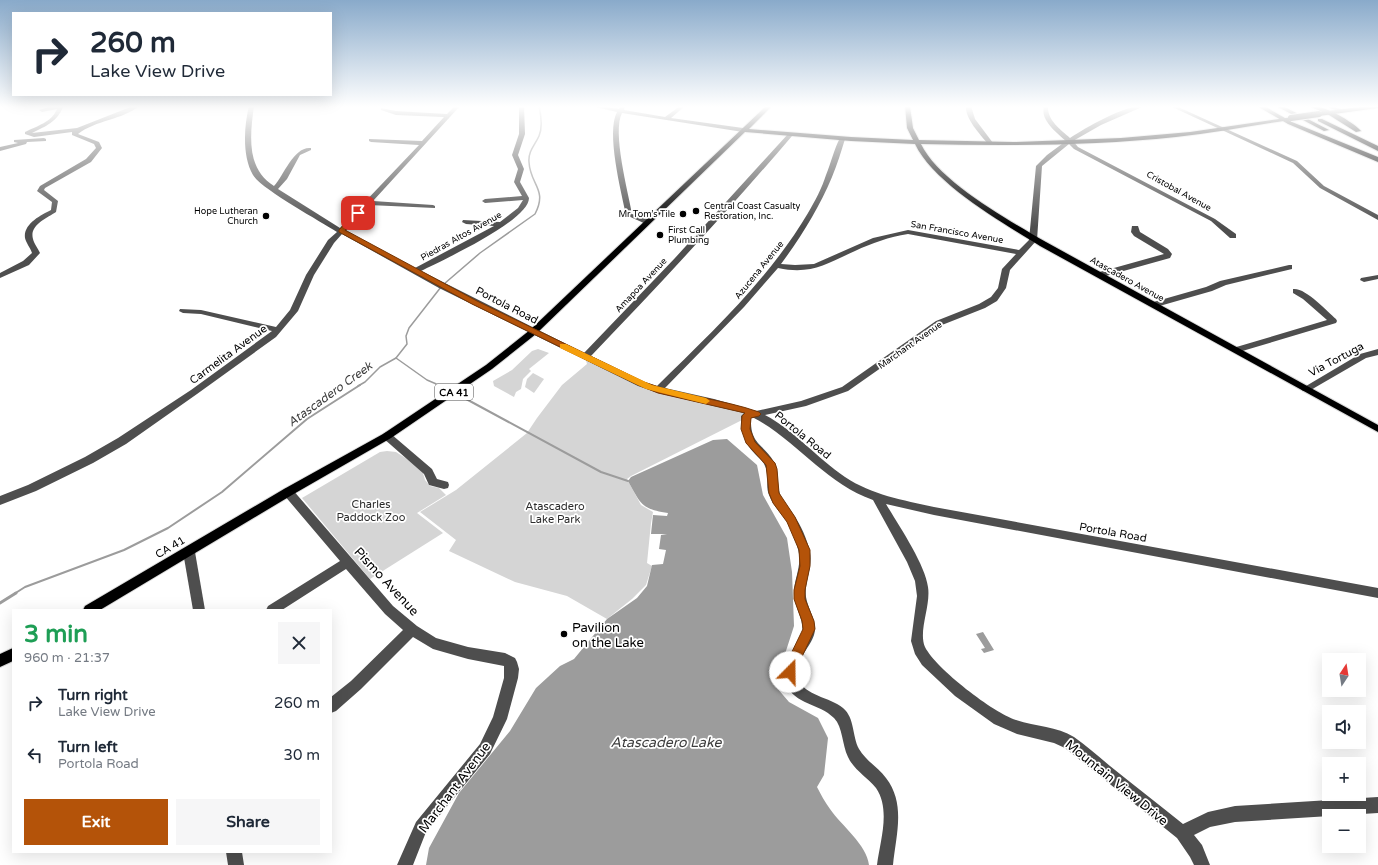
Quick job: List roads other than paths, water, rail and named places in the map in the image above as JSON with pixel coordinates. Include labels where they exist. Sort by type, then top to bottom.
[{"type":"highway","points":[[1346,146],[1378,160]]},
{"type":"highway","points":[[1359,146],[1378,156]]},
{"type":"main road","name":"CA 41","points":[[90,609],[189,552],[288,492],[387,436],[489,367],[533,332],[726,146]]},
{"type":"main road","name":"Atascadero Avenue","points":[[920,146],[937,170],[975,202],[1001,220],[1378,429]]},
{"type":"main road","points":[[0,661],[12,655]]},
{"type":"street","points":[[0,149],[10,146]]},
{"type":"street","points":[[0,276],[26,263],[36,253],[36,250],[29,239],[29,232],[33,224],[54,211],[55,206],[55,201],[40,191],[42,187],[87,162],[97,154],[98,146]]},
{"type":"street","name":"Portola Road","points":[[250,146],[253,171],[262,182],[341,231],[533,332],[658,390],[738,408],[756,414],[785,433],[842,481],[876,496],[934,511],[1378,593]]},
{"type":"street","name":"Carmelita Avenue","points":[[0,501],[32,488],[122,441],[263,343],[278,330],[297,307],[310,275],[320,258],[341,231],[420,146]]},
{"type":"street","points":[[485,201],[526,198],[517,182],[520,168],[515,156],[517,146]]},
{"type":"street","points":[[617,146],[629,215],[646,222]]},
{"type":"street","name":"Amapoa Avenue","points":[[585,357],[683,254],[780,146]]},
{"type":"street","name":"Azucena Avenue","points":[[658,390],[734,316],[776,265],[800,232],[819,199],[830,175],[840,146]]},
{"type":"street","points":[[1033,238],[1039,166],[1048,157],[1063,146]]},
{"type":"street","name":"Cristobal Avenue","points":[[1074,146],[1213,220],[1233,236]]},
{"type":"street","points":[[1261,146],[1295,162],[1322,187],[1378,218]]},
{"type":"street","points":[[274,190],[284,179],[298,154],[309,149]]},
{"type":"street","name":"Piedras Altos Avenue","points":[[415,271],[502,224],[521,210],[526,202],[526,198]]},
{"type":"street","points":[[367,203],[433,207]]},
{"type":"street","points":[[466,222],[502,224]]},
{"type":"street","points":[[1099,275],[1167,256],[1168,254],[1166,251],[1135,232],[1135,228]]},
{"type":"street","name":"San Francisco Avenue","points":[[776,265],[798,268],[813,266],[827,262],[837,256],[862,246],[896,234],[908,232],[1022,253]]},
{"type":"street","name":"Marchant Avenue","points":[[756,414],[804,404],[845,389],[940,322],[982,306],[999,294],[1006,269],[1022,253],[1033,238]]},
{"type":"street","points":[[1153,304],[1209,289],[1223,283],[1289,267]]},
{"type":"street","points":[[1364,280],[1378,277]]},
{"type":"street","points":[[1236,350],[1333,321],[1306,297],[1296,292]]},
{"type":"street","points":[[184,311],[202,312],[278,330]]},
{"type":"street","name":"Via Tortuga","points":[[1306,389],[1363,356],[1378,352]]},
{"type":"street","points":[[756,414],[746,416],[745,429],[751,443],[770,463],[774,493],[777,500],[792,520],[804,550],[805,566],[799,590],[800,599],[808,621],[809,629],[793,662],[790,672],[792,682],[802,694],[838,712],[845,723],[852,750],[856,757],[872,772],[887,793],[891,804],[892,814],[885,865]]},
{"type":"street","points":[[387,436],[428,472],[432,482],[444,485]]},
{"type":"street","name":"Pismo Avenue","points":[[288,492],[389,610],[412,630],[432,643],[468,653],[505,659],[510,662]]},
{"type":"street","name":"Mountain View Drive","points":[[876,496],[914,565],[921,581],[924,592],[917,642],[923,657],[932,668],[1001,721],[1011,726],[1026,730],[1059,736],[1070,743],[1182,833],[1196,851],[1202,865]]},
{"type":"street","points":[[189,552],[199,609]]},
{"type":"street","points":[[274,609],[347,562]]},
{"type":"street","points":[[332,705],[356,685],[412,630]]},
{"type":"street","name":"Marchant Avenue","points":[[405,865],[421,827],[485,749],[500,719],[511,678],[512,669],[510,662]]},
{"type":"street","points":[[1182,833],[1208,820],[1235,814],[1378,805]]},
{"type":"street","points":[[234,853],[236,865]]},
{"type":"water","name":"Atascadero Lake","points":[[727,439],[757,465],[763,495],[787,538],[792,572],[794,626],[785,654],[776,673],[777,688],[789,702],[818,718],[828,738],[824,775],[817,787],[830,809],[864,850],[869,865],[426,865],[429,848],[459,793],[510,731],[536,688],[560,666],[574,659],[607,619],[637,598],[647,586],[652,565],[663,564],[666,550],[659,549],[661,535],[667,534],[651,534],[653,515],[667,516],[668,513],[652,510],[643,504],[628,481],[631,477],[713,440]]},
{"type":"water","points":[[983,632],[994,650],[984,653],[981,649],[985,648],[976,634]]},
{"type":"waterway","name":"Atascadero Creek","points":[[444,284],[480,253],[535,214],[539,206],[540,199],[530,170],[529,162],[533,146]]},
{"type":"waterway","name":"Atascadero Creek","points":[[396,358],[407,344],[406,336],[409,328],[441,287]]},
{"type":"waterway","name":"Atascadero Creek","points":[[358,386],[365,382],[380,367],[396,358]]},
{"type":"waterway","points":[[396,358],[427,380],[441,386]]},
{"type":"waterway","name":"Atascadero Creek","points":[[14,594],[25,587],[124,550],[168,528],[222,492],[307,419],[360,385]]},
{"type":"waterway","points":[[438,385],[451,391]]},
{"type":"waterway","points":[[455,393],[601,472],[628,481]]},
{"type":"waterway","name":"Atascadero Creek","points":[[0,603],[16,593]]},
{"type":"place","name":"Central Coast Casualty Restoration, Inc.","points":[[696,211]]},
{"type":"place","name":"Mr Tom’s Tile","points":[[683,214]]},
{"type":"place","name":"Hope Lutheran Church","points":[[266,216]]},
{"type":"place","name":"First Call Plumbing","points":[[660,235]]},
{"type":"place","name":"Pavilion on the Lake","points":[[564,634]]},
{"type":"park label","name":"Charles Paddock Zoo","points":[[371,510]]},
{"type":"park label","name":"Atascadero Lake Park","points":[[555,512]]}]
